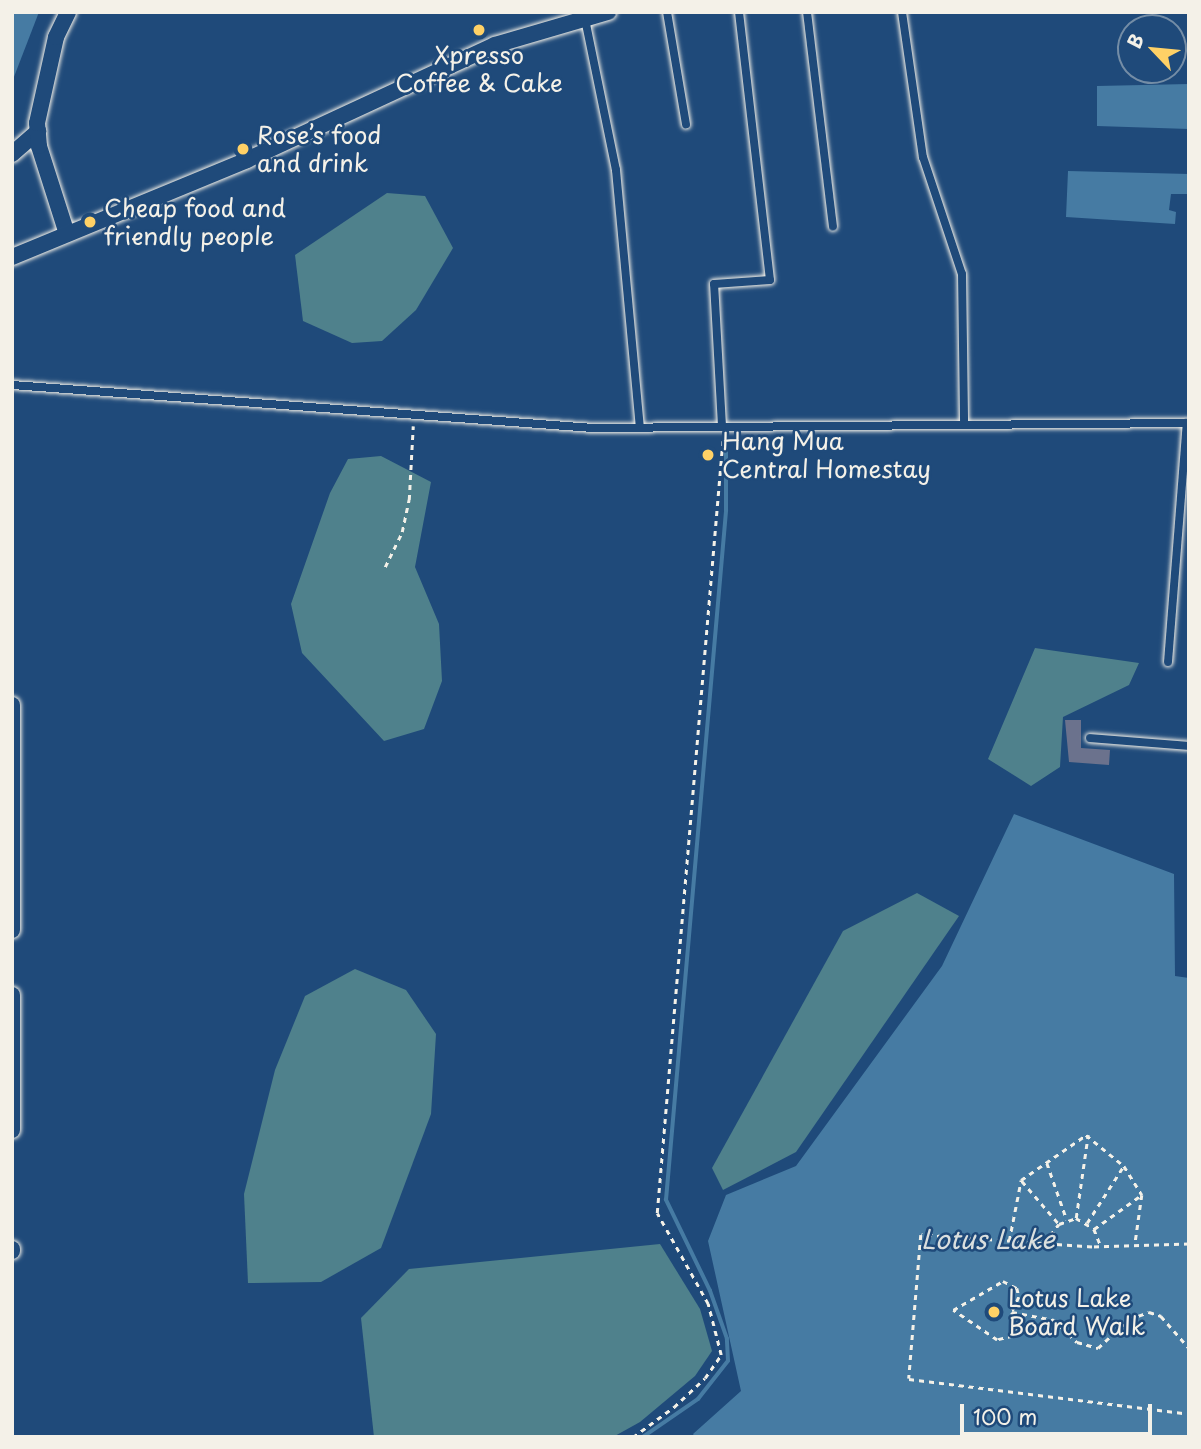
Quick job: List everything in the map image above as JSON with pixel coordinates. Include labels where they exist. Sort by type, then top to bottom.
[{"type":"street","points":[[67,234],[37,131],[56,37],[68,12]]},
{"type":"street","points":[[12,257],[247,160],[495,45],[584,16],[608,12]]},
{"type":"street","points":[[12,154],[37,131]]},
{"type":"street","points":[[12,705],[12,930]]},
{"type":"street","points":[[12,995],[12,1130]]},
{"type":"lane","points":[[667,12],[686,124]]},
{"type":"lane","points":[[722,426],[713,284],[770,280],[739,12]]},
{"type":"lane","points":[[807,12],[833,226]]},
{"type":"lane","points":[[902,12],[923,157],[962,274],[964,423]]},
{"type":"lane","points":[[584,16],[616,170],[640,427]]},
{"type":"lane","points":[[12,385],[414,415],[640,427],[1188,423],[1168,662]]},
{"type":"lane","points":[[1090,737],[1189,746]]},
{"type":"path","points":[[385,567],[402,532],[409,500],[414,415]]},
{"type":"path","points":[[633,1437],[674,1408],[705,1378],[721,1355],[708,1304],[657,1213],[723,456],[722,426]]},
{"type":"path","points":[[1009,1241],[1021,1180],[1088,1135]]},
{"type":"path","points":[[1088,1135],[1124,1166],[1142,1195],[1135,1245]]},
{"type":"path","points":[[1076,1218],[1088,1135]]},
{"type":"path","points":[[1047,1162],[1067,1220]]},
{"type":"path","points":[[1087,1223],[1124,1166]]},
{"type":"path","points":[[1021,1180],[1059,1224]]},
{"type":"path","points":[[1094,1228],[1142,1195]]},
{"type":"path","points":[[1044,1243],[1059,1224],[1076,1218],[1094,1228],[1101,1246]]},
{"type":"path","points":[[1189,1244],[1101,1246],[921,1235],[909,1379],[1189,1414]]},
{"type":"path","points":[[1003,1281],[1017,1288],[1019,1297],[1012,1312],[1016,1326],[1013,1336],[997,1340],[953,1310],[1003,1281]]},
{"type":"path","points":[[1012,1312],[1054,1320],[1077,1342],[1098,1348],[1129,1319],[1149,1312],[1161,1316],[1189,1348]]},
{"type":"green space","points":[[387,193],[425,196],[453,248],[416,310],[382,341],[352,343],[303,321],[295,255]]},
{"type":"green space","points":[[381,456],[431,482],[415,567],[439,624],[442,681],[424,729],[384,741],[302,653],[291,604],[330,493],[348,459]]},
{"type":"green space","points":[[1035,648],[1139,663],[1129,685],[1063,717],[1060,767],[1031,786],[988,759]]},
{"type":"green space","points":[[917,893],[959,916],[796,1152],[723,1190],[712,1168],[843,931]]},
{"type":"green space","points":[[355,969],[406,990],[436,1034],[431,1114],[381,1248],[321,1282],[248,1283],[244,1194],[275,1070],[305,996]]},
{"type":"green space","points":[[660,1244],[700,1309],[712,1351],[695,1376],[640,1422],[613,1437],[374,1437],[361,1318],[409,1269]]},
{"type":"water","points":[[12,12],[39,12],[12,82]]},
{"type":"water","points":[[1189,84],[1189,129],[1097,126],[1097,86]]},
{"type":"water","points":[[1068,171],[1189,174],[1189,194],[1171,194],[1169,210],[1176,212],[1175,224],[1066,217]]},
{"type":"water","name":"Lotus Lake","points":[[1014,814],[1174,874],[1175,976],[1189,978],[1189,1437],[695,1437],[693,1434],[741,1391],[708,1241],[726,1195],[796,1166],[942,966]]},
{"type":"building","points":[[1065,720],[1081,720],[1081,748],[1110,750],[1109,765],[1069,762]]},
{"type":"waterway","points":[[643,1437],[698,1399],[728,1361],[727,1339],[710,1291],[666,1200],[726,511],[726,446]]},
{"type":"place","name":"Xpresso Coffee & Cake","points":[[479,30]]},
{"type":"place","name":"Rose’s food and drink","points":[[243,149]]},
{"type":"place","name":"Cheap food and friendly people","points":[[90,222]]},
{"type":"place","name":"Hang Mua Central Homestay","points":[[708,455]]},
{"type":"place","name":"Lotus Lake Board Walk","points":[[994,1312]]}]
